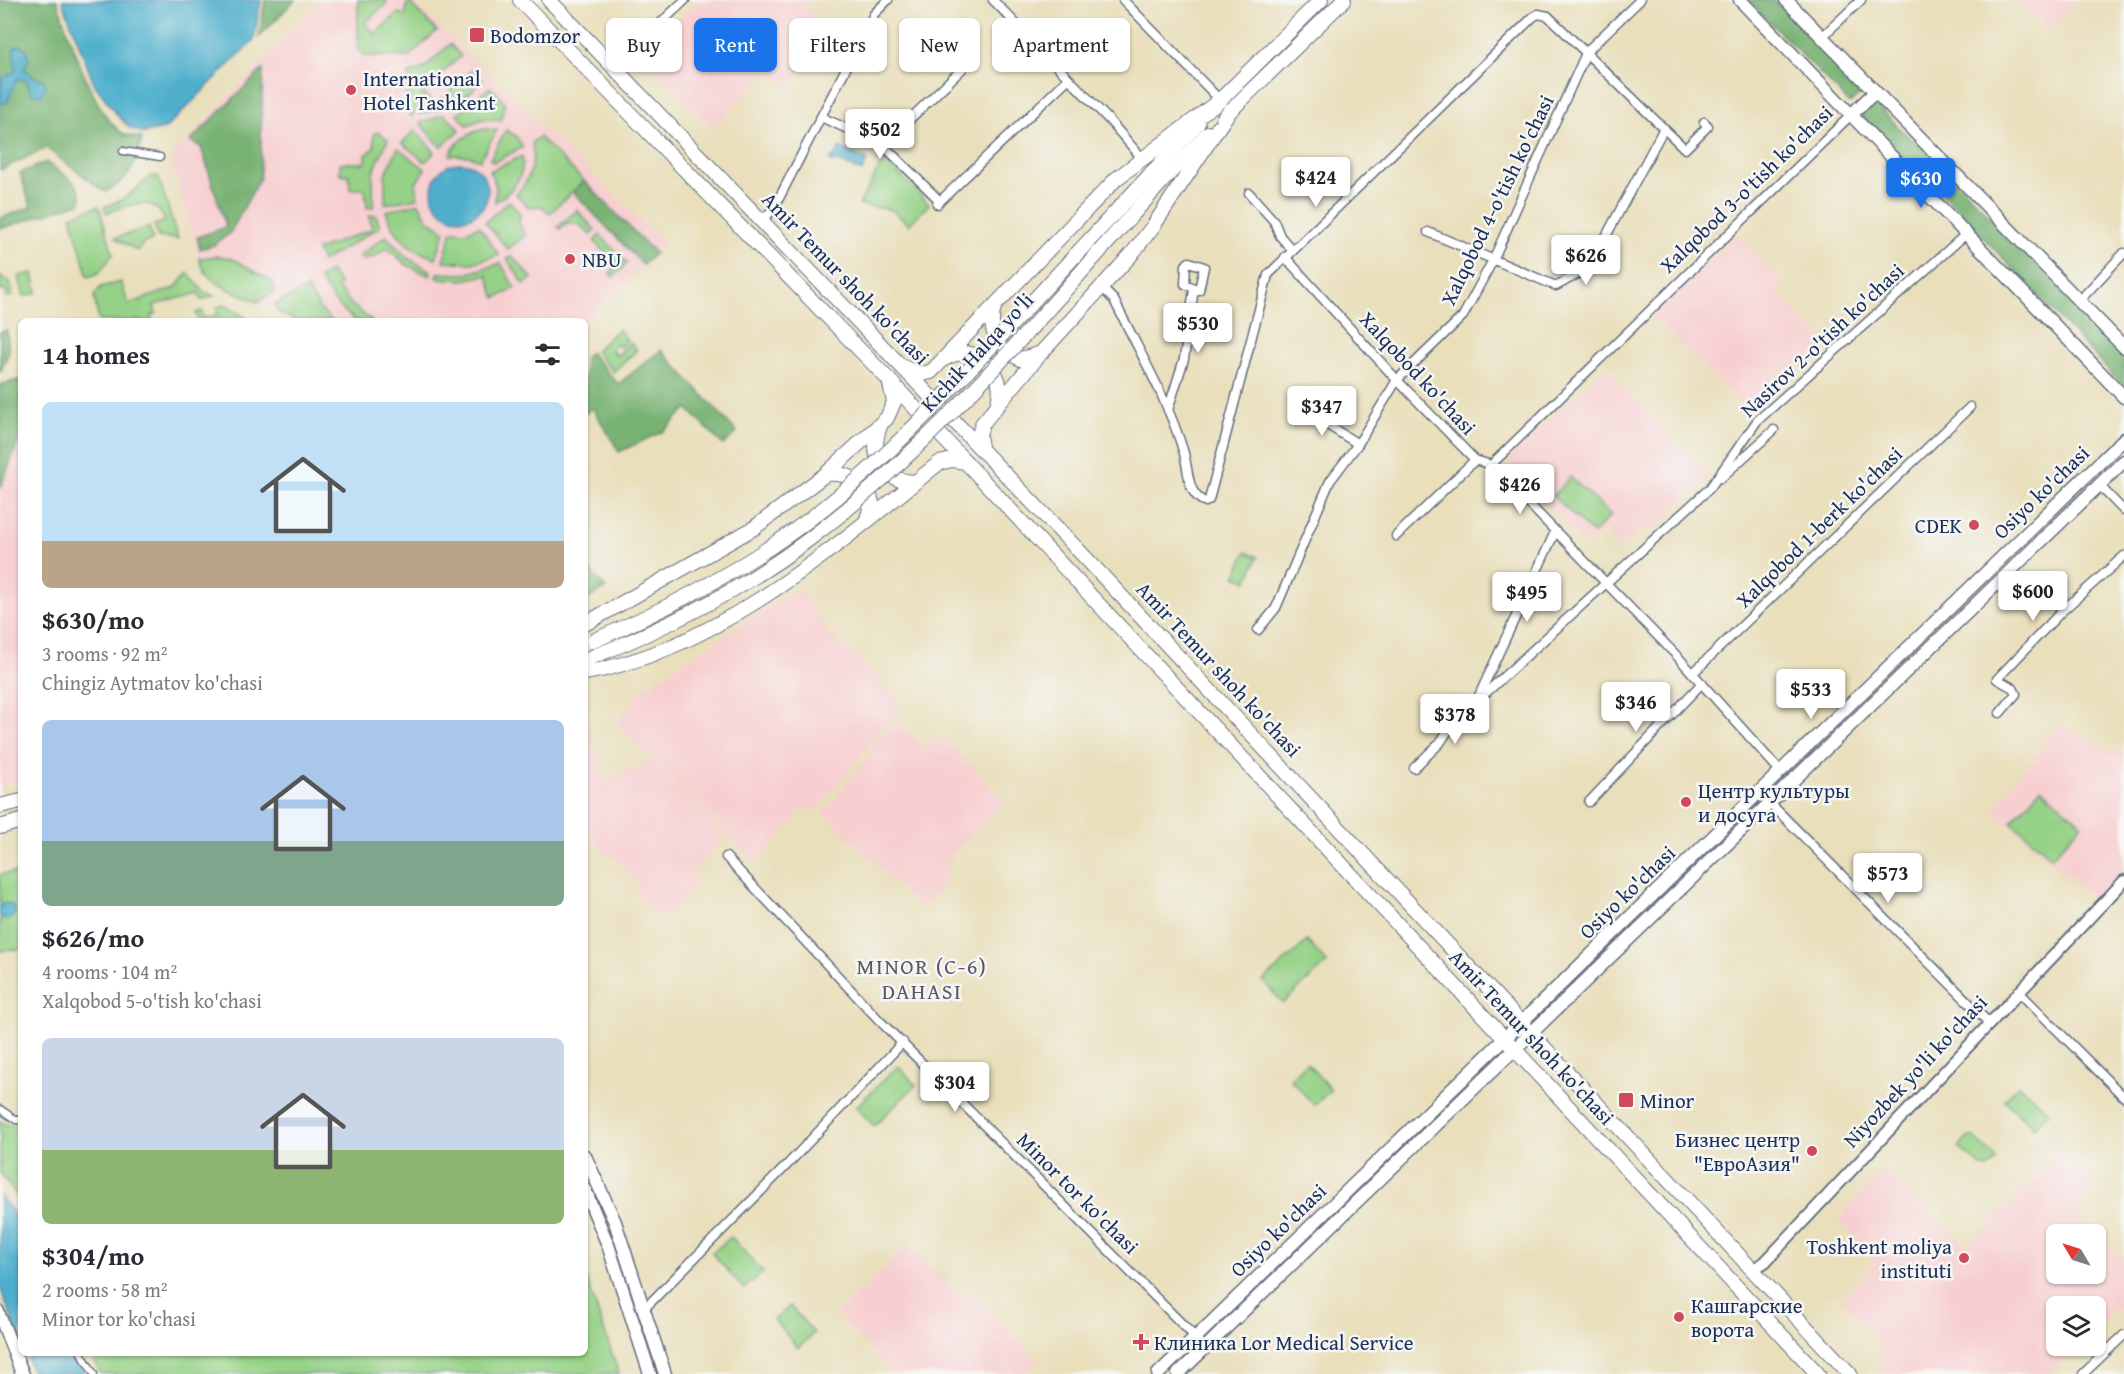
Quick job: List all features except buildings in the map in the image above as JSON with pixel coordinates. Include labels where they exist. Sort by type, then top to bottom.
[{"type":"main road","name":"Amir Temur shoh ko'chasi","points":[[520,0],[889,380],[1818,1374]]},
{"type":"main road","name":"Amir Temur shoh ko'chasi","points":[[549,0],[606,59]]},
{"type":"main road","name":"Kichik Halqa yo'li","points":[[589,643],[664,610],[734,569],[799,527],[847,489],[952,387],[1164,170],[1321,0]]},
{"type":"main road","name":"Kichik Halqa yo'li","points":[[1225,105],[1344,0]]},
{"type":"main road","points":[[1740,0],[2124,397]]},
{"type":"main road","points":[[1786,0],[2124,347]]},
{"type":"main road","name":"Amir Temur shoh ko'chasi","points":[[619,72],[1126,600],[1850,1374]]},
{"type":"main road","name":"Xalqobod 3-o'tish ko'chasi","points":[[1851,115],[1875,92]]},
{"type":"main road","points":[[903,367],[916,374],[927,374],[994,308],[1138,154],[1225,105]]},
{"type":"main road","points":[[981,447],[980,430],[996,407],[1158,221],[1225,105]]},
{"type":"main road","points":[[641,125],[656,111]]},
{"type":"main road","name":"Kichik Halqa yo'li","points":[[591,658],[663,628],[701,608],[776,562],[832,520],[958,404],[1164,170]]},
{"type":"main road","points":[[994,308],[991,327],[1002,347],[1021,360],[1041,353]]},
{"type":"main road","points":[[945,358],[962,353],[977,357],[987,363],[1000,382],[1001,393],[996,407]]},
{"type":"main road","points":[[588,622],[754,528],[826,474],[880,426],[890,413],[894,402],[889,380]]},
{"type":"main road","points":[[880,426],[875,448],[881,467],[896,479],[915,482]]},
{"type":"main road","name":"Osiyo ko'chasi","points":[[1524,1028],[1780,771],[2124,439]]},
{"type":"main road","points":[[588,672],[631,662],[683,641],[757,599],[865,523],[939,463],[952,460],[966,462]]},
{"type":"main road","name":"Osiyo ko'chasi","points":[[1158,1374],[1524,1028],[1769,802],[2124,460]]},
{"type":"main road","points":[[826,474],[846,475],[864,486],[872,503],[865,523]]},
{"type":"main road","points":[[1110,616],[1126,600]]},
{"type":"main road","points":[[11,803],[18,820]]},
{"type":"main road","points":[[0,827],[18,822]]},
{"type":"main road","points":[[1371,896],[1381,891],[1386,878]]},
{"type":"main road","name":"Osiyo ko'chasi","points":[[1178,1374],[1508,1043]]},
{"type":"main road","points":[[588,1163],[615,1222],[665,1374]]},
{"type":"main road","points":[[588,1198],[611,1255],[650,1374]]},
{"type":"main road","name":"Niyozbek yo'li ko'chasi","points":[[1733,1285],[1752,1270]]},
{"type":"street","points":[[666,18],[685,0]]},
{"type":"street","points":[[762,221],[774,208],[874,14],[888,0]]},
{"type":"street","points":[[993,0],[1109,120],[1138,154]]},
{"type":"street","points":[[1123,0],[1225,105]]},
{"type":"street","name":"Xalqobod 4-o'tish ko'chasi","points":[[1258,630],[1276,608],[1330,481],[1358,444],[1397,380],[1463,316],[1493,260],[1587,51],[1640,0]]},
{"type":"street","points":[[1822,37],[1861,0]]},
{"type":"street","points":[[1102,288],[1114,300],[1168,410],[1184,451],[1192,491],[1202,501],[1209,500],[1268,275],[1533,17],[1542,14],[1548,16],[1686,148],[1708,127],[1704,122]]},
{"type":"street","points":[[884,145],[959,72]]},
{"type":"street","points":[[821,117],[884,145],[938,202],[1068,79]]},
{"type":"street","name":"Xalqobod 3-o'tish ko'chasi","points":[[1491,465],[1851,115]]},
{"type":"street","points":[[1428,232],[1554,287],[1586,271],[1664,128]]},
{"type":"street","points":[[123,151],[160,157]]},
{"type":"street","points":[[1249,194],[1274,221],[1280,236],[1292,250]]},
{"type":"street","name":"Nasirov 2-o'tish ko'chasi","points":[[1476,702],[1710,488],[1757,421],[1966,234]]},
{"type":"street","points":[[2079,301],[2124,253]]},
{"type":"street","name":"Xalqobod ko'chasi","points":[[1285,257],[1397,380],[1476,460],[1491,465],[1693,673],[1780,771]]},
{"type":"street","points":[[1168,410],[1184,359],[1194,289]]},
{"type":"street","points":[[1299,407],[1358,444]]},
{"type":"street","name":"Xalqobod 1-berk ko'chasi","points":[[1693,673],[1970,407]]},
{"type":"street","points":[[1710,488],[1774,430]]},
{"type":"street","points":[[1396,536],[1476,460]]},
{"type":"street","points":[[2099,485],[2124,511]]},
{"type":"street","points":[[1414,768],[1440,743],[1449,729],[1476,702],[1555,532]]},
{"type":"street","points":[[2000,714],[2016,694],[2013,688],[1997,679],[2061,612],[2124,556]]},
{"type":"street","points":[[1589,802],[1702,683]]},
{"type":"street","points":[[1769,802],[1990,1024]]},
{"type":"street","name":"Minor tor ko'chasi","points":[[726,857],[837,977],[1205,1348]]},
{"type":"street","name":"Niyozbek yo'li ko'chasi","points":[[1752,1270],[1765,1262],[1990,1024],[2018,991],[2123,883]]},
{"type":"street","points":[[2018,991],[2124,1096]]},
{"type":"street","points":[[645,1308],[781,1172],[903,1042]]},
{"type":"street","points":[[0,1109],[18,1120]]},
{"type":"street","points":[[0,1309],[18,1354]]},
{"type":"street","points":[[0,1321],[20,1374]]},
{"type":"street","points":[[2083,1374],[2124,1335]]},
{"type":"street","points":[[19,1356],[26,1374]]},
{"type":"street","points":[[83,1356],[94,1374]]},
{"type":"shaded area","points":[[321,0],[412,0],[665,244],[588,318],[290,318],[212,280],[196,251],[171,157]]},
{"type":"shaded area","points":[[699,0],[811,0],[804,7],[816,18],[789,18],[789,72],[799,72],[791,90],[774,72],[777,72],[777,18],[694,18],[694,72],[768,72],[712,128],[658,72],[682,72],[682,18],[680,18]]},
{"type":"shaded area","points":[[2016,0],[2076,0],[2052,29]]},
{"type":"shaded area","points":[[1737,234],[1784,285],[1778,293],[1826,345],[1750,414],[1651,314]]},
{"type":"shaded area","points":[[1605,367],[1709,477],[1650,532],[1644,525],[1620,548],[1603,530],[1586,546],[1507,460]]},
{"type":"shaded area","points":[[18,380],[18,781],[0,786],[0,385]]},
{"type":"shaded area","points":[[799,587],[825,629],[903,703],[814,814],[805,807],[756,863],[617,722],[640,691]]},
{"type":"shaded area","points":[[897,719],[924,748],[936,738],[952,746],[1005,802],[953,853],[943,884],[922,909],[823,813]]},
{"type":"shaded area","points":[[2059,726],[2124,756],[2124,867],[2095,901],[1993,810]]},
{"type":"shaded area","points":[[588,730],[607,781],[652,760],[725,835],[691,873],[697,883],[662,920],[635,894],[641,885],[591,838],[588,841]]},
{"type":"shaded area","name":"Toshkent moliya instituti","points":[[2061,1151],[2096,1187],[2075,1209],[2089,1224],[2046,1224],[2046,1284],[2106,1284],[2106,1243],[2124,1263],[2124,1302],[2106,1319],[2106,1296],[2046,1296],[2046,1356],[2066,1356],[2047,1374],[1882,1374],[1882,1348],[1842,1299],[1871,1270],[1871,1252],[1837,1221],[1884,1167],[1967,1246]]},
{"type":"shaded area","points":[[908,1245],[962,1298],[972,1293],[1038,1362],[1026,1374],[893,1374],[836,1314]]},
{"type":"green space","points":[[0,0],[57,0],[83,73],[103,111],[113,125],[124,134],[142,138],[135,164],[127,176],[114,187],[105,192],[46,148],[0,170]]},
{"type":"green space","points":[[265,0],[295,0],[259,37]]},
{"type":"green space","points":[[358,0],[386,0],[387,3],[365,23],[375,34],[398,13],[406,15],[406,5],[410,3],[437,31],[408,57],[364,56],[358,48]]},
{"type":"green space","points":[[1748,0],[1775,0],[1863,91],[1850,104]]},
{"type":"green space","points":[[450,44],[461,56],[426,87],[412,117],[405,109],[409,74],[424,68]]},
{"type":"green space","points":[[263,69],[260,178],[230,233],[214,245],[200,249],[197,237],[226,227],[201,147],[190,141]]},
{"type":"green space","points":[[473,69],[483,80],[452,109],[442,99]]},
{"type":"green space","points":[[490,87],[505,102],[501,120],[483,119],[467,125],[457,114]]},
{"type":"green space","points":[[425,94],[440,109],[419,115]]},
{"type":"green space","points":[[1873,100],[1903,132],[1930,154],[2124,355],[2124,387],[1922,172],[1908,164],[1859,113]]},
{"type":"green space","points":[[444,114],[460,130],[441,147],[420,123]]},
{"type":"green space","points":[[485,129],[497,130],[480,160],[469,156],[450,155],[455,146],[464,138]]},
{"type":"green space","points":[[415,130],[435,152],[425,162],[402,143]]},
{"type":"green space","points":[[506,130],[516,136],[523,147],[494,162],[490,159]]},
{"type":"green space","points":[[378,132],[388,139],[373,173],[373,207],[367,208],[365,189],[350,189],[349,175],[340,174],[340,163],[366,163],[366,155],[374,148],[374,133]]},
{"type":"green space","points":[[539,137],[584,181],[550,213],[541,206],[528,207],[516,194],[528,176],[532,164],[532,142]]},
{"type":"green space","points":[[398,148],[425,169],[416,183],[418,198],[385,204],[385,175]]},
{"type":"green space","points":[[522,156],[522,171],[516,183],[507,194],[495,202],[496,186],[490,171]]},
{"type":"green space","points":[[884,159],[929,204],[909,225],[892,210],[859,205]]},
{"type":"green space","points":[[46,162],[75,184],[81,196],[80,203],[0,229],[0,218],[31,207],[20,173]]},
{"type":"green space","points":[[151,176],[158,176],[178,239],[158,237],[154,225],[165,221],[160,212],[147,204],[131,205],[106,213],[104,207],[124,199]]},
{"type":"green space","points":[[584,181],[655,253],[643,265],[573,192]]},
{"type":"green space","points":[[509,201],[520,213],[519,224],[526,235],[508,249],[485,222]]},
{"type":"green space","points":[[419,203],[428,220],[445,231],[436,258],[418,251],[405,242],[394,228],[386,211]]},
{"type":"green space","points":[[99,206],[113,254],[99,273],[88,277],[71,216]]},
{"type":"green space","points":[[577,210],[595,230],[590,235],[580,225],[567,223],[560,229],[558,227]]},
{"type":"green space","points":[[376,215],[380,227],[322,262],[317,250],[372,229],[369,216]]},
{"type":"green space","points":[[479,226],[499,255],[472,263],[443,261],[452,231],[466,232]]},
{"type":"green space","points":[[149,227],[153,240],[143,243],[138,251],[115,238]]},
{"type":"green space","points":[[600,235],[627,263],[613,277],[610,273],[617,265],[594,241]]},
{"type":"green space","points":[[386,236],[407,258],[431,271],[430,276],[407,265],[387,248],[373,258],[370,256],[364,261],[360,256]]},
{"type":"green space","points":[[219,256],[233,259],[273,282],[275,291],[258,302],[222,286],[208,275],[199,258]]},
{"type":"green space","points":[[512,256],[532,278],[524,284],[507,259]]},
{"type":"green space","points":[[501,263],[515,289],[495,298],[487,275],[463,280],[437,278],[438,273],[466,274]]},
{"type":"green space","points":[[330,271],[340,284],[337,287],[351,304],[368,318],[352,318],[334,301],[319,279]]},
{"type":"green space","points":[[33,273],[37,293],[24,296],[19,276]]},
{"type":"green space","points":[[188,273],[203,291],[214,296],[201,300],[199,293],[154,305],[156,314],[151,318],[98,318],[94,296],[101,287],[121,282],[128,304],[175,288]]},
{"type":"green space","points":[[0,277],[9,281],[13,296],[7,297],[6,290],[0,291]]},
{"type":"green space","points":[[307,288],[320,309],[329,318],[290,318],[278,312],[275,304]]},
{"type":"green space","points":[[225,305],[247,318],[204,318],[218,314],[217,307]]},
{"type":"green space","points":[[202,311],[204,318],[197,318],[196,313]]},
{"type":"green space","points":[[618,329],[627,340],[620,347],[617,344],[611,349],[617,356],[630,342],[637,350],[613,372],[595,351]]},
{"type":"green space","points":[[7,330],[9,352],[0,373],[0,332]]},
{"type":"green space","points":[[661,350],[737,432],[723,445],[687,408],[664,431],[619,452],[593,408],[588,412],[588,354],[590,352],[618,384]]},
{"type":"green space","points":[[18,380],[18,442],[0,489],[0,385]]},
{"type":"green space","points":[[1570,477],[1611,515],[1593,534],[1553,496]]},
{"type":"green space","points":[[1246,552],[1258,557],[1247,581],[1235,576]]},
{"type":"green space","points":[[588,568],[606,588],[588,599]]},
{"type":"green space","points":[[2041,788],[2082,824],[2052,857],[2011,822]]},
{"type":"green space","points":[[18,872],[18,949],[0,951],[0,874]]},
{"type":"green space","points":[[1307,941],[1327,963],[1283,1003],[1263,981]]},
{"type":"green space","points":[[1307,1063],[1331,1090],[1314,1105],[1290,1079]]},
{"type":"green space","points":[[898,1066],[916,1085],[874,1126],[856,1107]]},
{"type":"green space","points":[[2019,1085],[2049,1112],[2034,1128],[2004,1100]]},
{"type":"green space","points":[[0,1122],[9,1125],[18,1124],[18,1197],[0,1173]]},
{"type":"green space","points":[[1969,1137],[1974,1137],[1997,1159],[1989,1168],[1981,1167],[1959,1147]]},
{"type":"green space","points":[[731,1237],[763,1272],[744,1289],[712,1253]]},
{"type":"green space","points":[[588,1284],[619,1374],[101,1374],[92,1356],[588,1356]]},
{"type":"green space","points":[[790,1306],[814,1333],[798,1348],[774,1320]]},
{"type":"water","points":[[62,0],[261,0],[254,40],[165,129],[144,133],[130,128],[117,115],[94,84]]},
{"type":"water","points":[[20,45],[26,49],[29,59],[24,68],[32,76],[45,81],[46,87],[41,95],[31,93],[27,80],[17,79],[7,103],[0,103],[2,78],[16,71],[13,49]]},
{"type":"water","points":[[839,147],[867,160],[862,172],[838,161],[831,162],[830,159],[836,155]]},
{"type":"water","points":[[460,163],[471,165],[480,171],[486,180],[488,191],[486,202],[480,211],[471,217],[460,219],[449,217],[440,211],[434,202],[432,191],[434,180],[440,171],[449,165]]},
{"type":"water","points":[[7,903],[15,911],[7,919],[-1,911]]},
{"type":"water","points":[[0,1196],[18,1218],[18,1336],[0,1288]]},
{"type":"water","points":[[26,1356],[74,1356],[86,1374],[33,1374]]},
{"type":"place","name":"Bodomzor","points":[[477,35]]},
{"type":"place","name":"International Hotel Tashkent","points":[[351,90]]},
{"type":"place","name":"NBU","points":[[570,259]]},
{"type":"place","name":"CDEK","points":[[1974,525]]},
{"type":"place","name":"Центр культуры и досуга","points":[[1686,802]]},
{"type":"place","name":"Minor","points":[[1626,1100]]},
{"type":"place","name":"Бизнес центр \"ЕвроАзия\"","points":[[1812,1151]]},
{"type":"place","name":"Toshkent moliya instituti","points":[[1964,1258]]},
{"type":"place","name":"Кашгарские ворота","points":[[1679,1317]]},
{"type":"place","name":"Клиника Lor Medical Service","points":[[1141,1342]]},
{"type":"district","name":"MINOR (C-6) DAHASI","points":[[922,978]]}]
